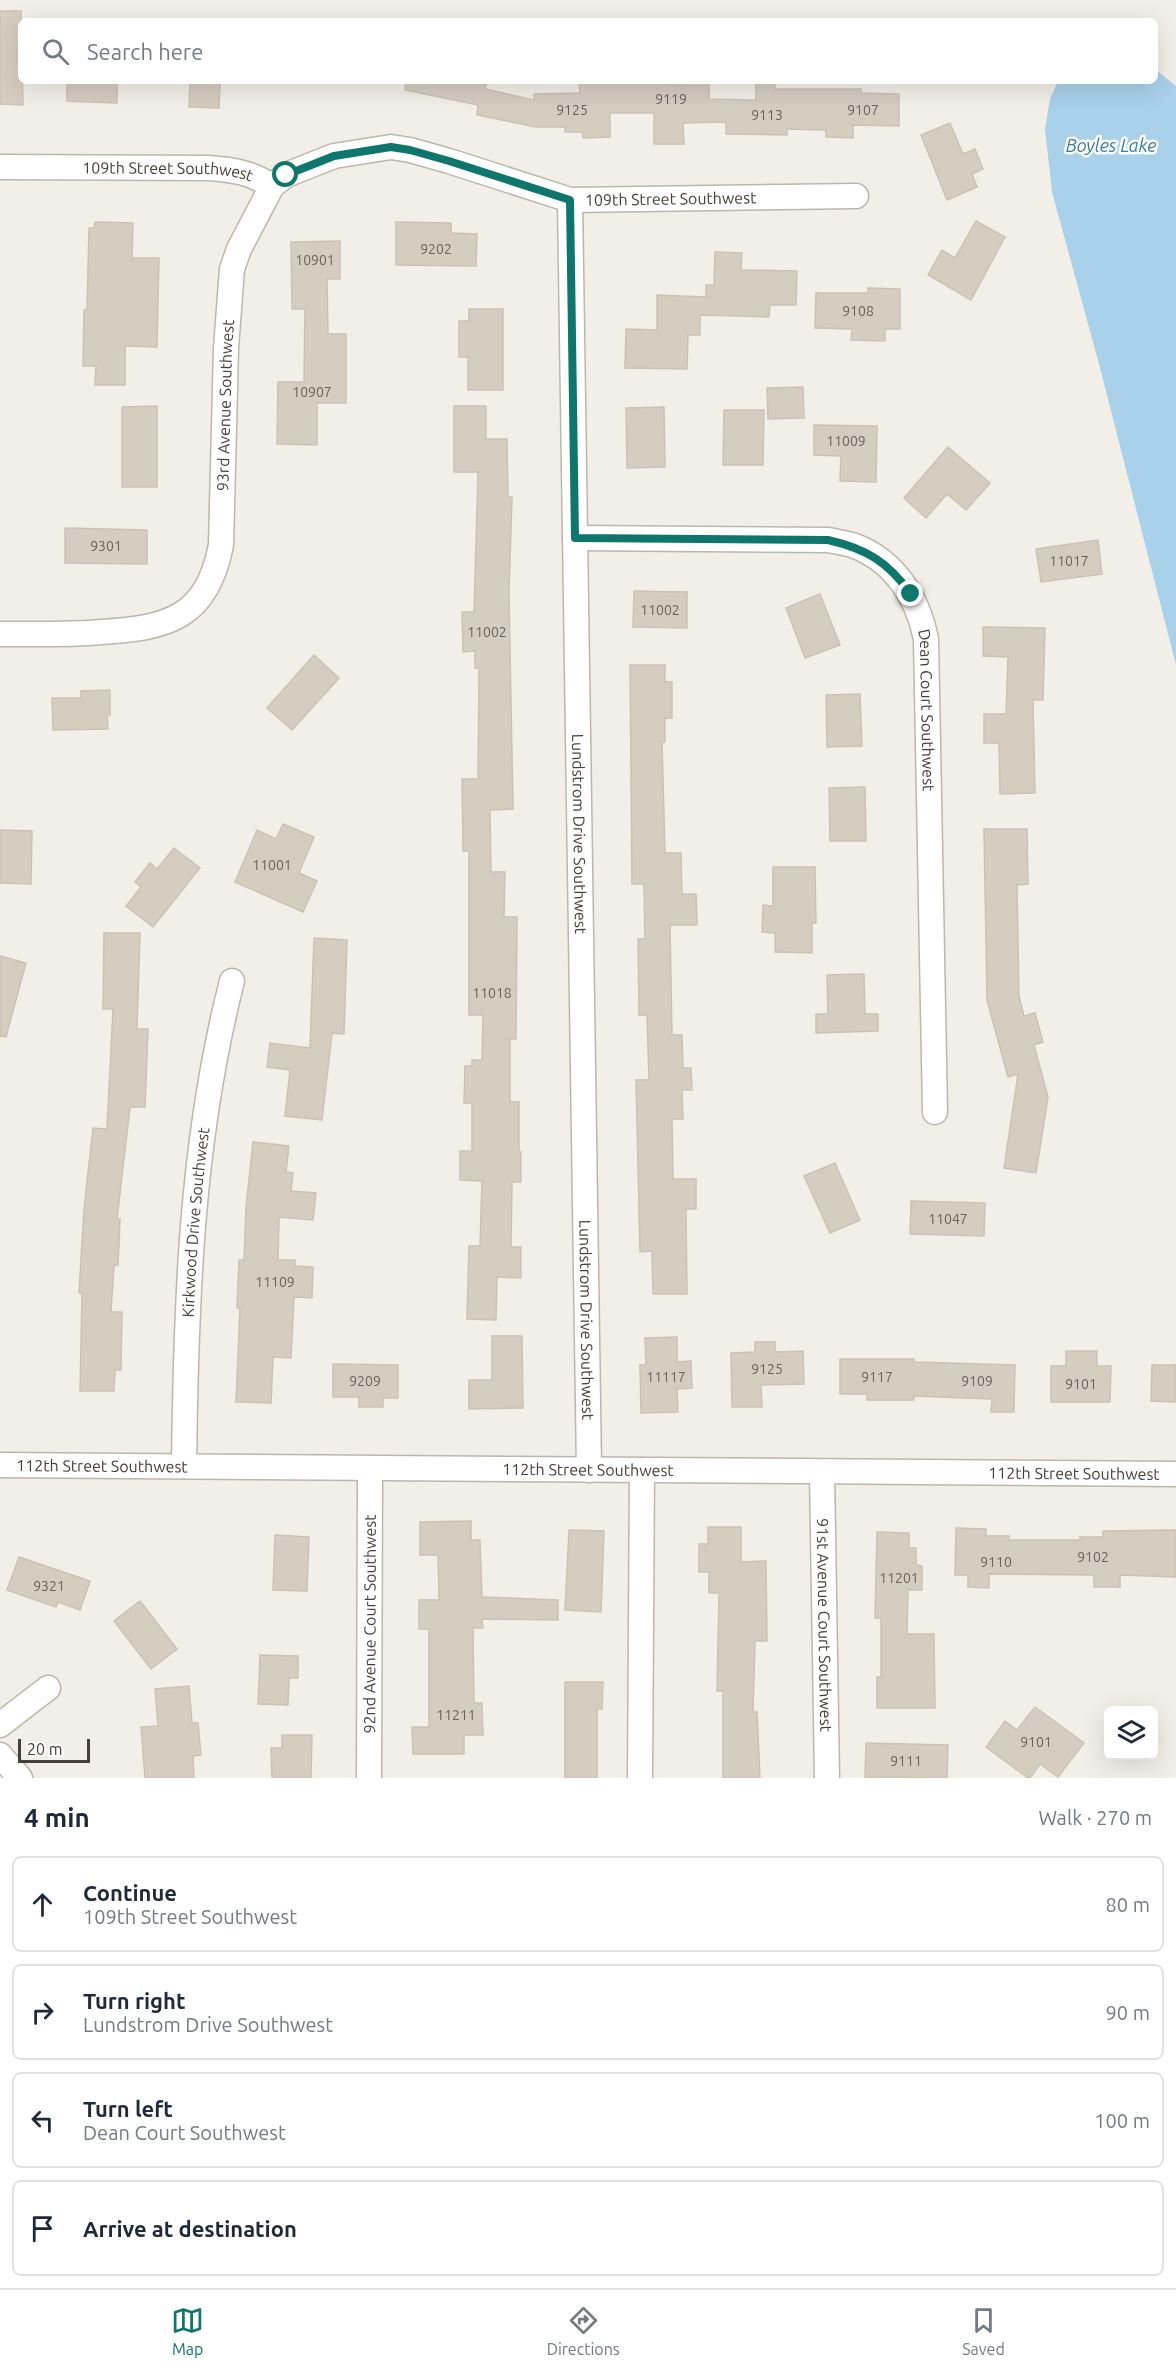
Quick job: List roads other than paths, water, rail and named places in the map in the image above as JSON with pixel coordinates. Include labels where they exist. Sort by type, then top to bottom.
[{"type":"street","name":"109th Street Southwest","points":[[0,167],[239,170],[272,186],[286,175],[334,156],[391,147],[449,161],[570,200],[856,196]]},
{"type":"street","name":"93rd Avenue Southwest","points":[[0,634],[78,634],[155,627],[177,617],[193,605],[208,584],[217,566],[221,545],[226,348],[232,269],[239,249],[272,186]]},
{"type":"street","name":"Lundstrom Drive Southwest","points":[[570,200],[589,1470]]},
{"type":"street","name":"Dean Court Southwest","points":[[575,538],[828,540],[855,546],[880,560],[900,579],[911,594],[922,621],[926,639],[934,1112]]},
{"type":"street","name":"Kirkwood Drive Southwest","points":[[184,1466],[185,1370],[193,1206],[206,1105],[219,1033],[232,981]]},
{"type":"street","name":"112th Street Southwest","points":[[0,1465],[1176,1474]]},
{"type":"street","name":"92nd Avenue Court Southwest","points":[[369,1778],[370,1469]]},
{"type":"street","points":[[640,1778],[642,1470]]},
{"type":"street","name":"91st Avenue Court Southwest","points":[[822,1472],[827,1778]]},
{"type":"street","points":[[0,1725],[48,1688]]},
{"type":"street","points":[[0,1755],[20,1778]]},
{"type":"water","name":"Boyles Lake","points":[[1158,71],[1176,86],[1176,665],[1099,364],[1052,192],[1045,129],[1050,99],[1057,84],[1158,84]]}]
